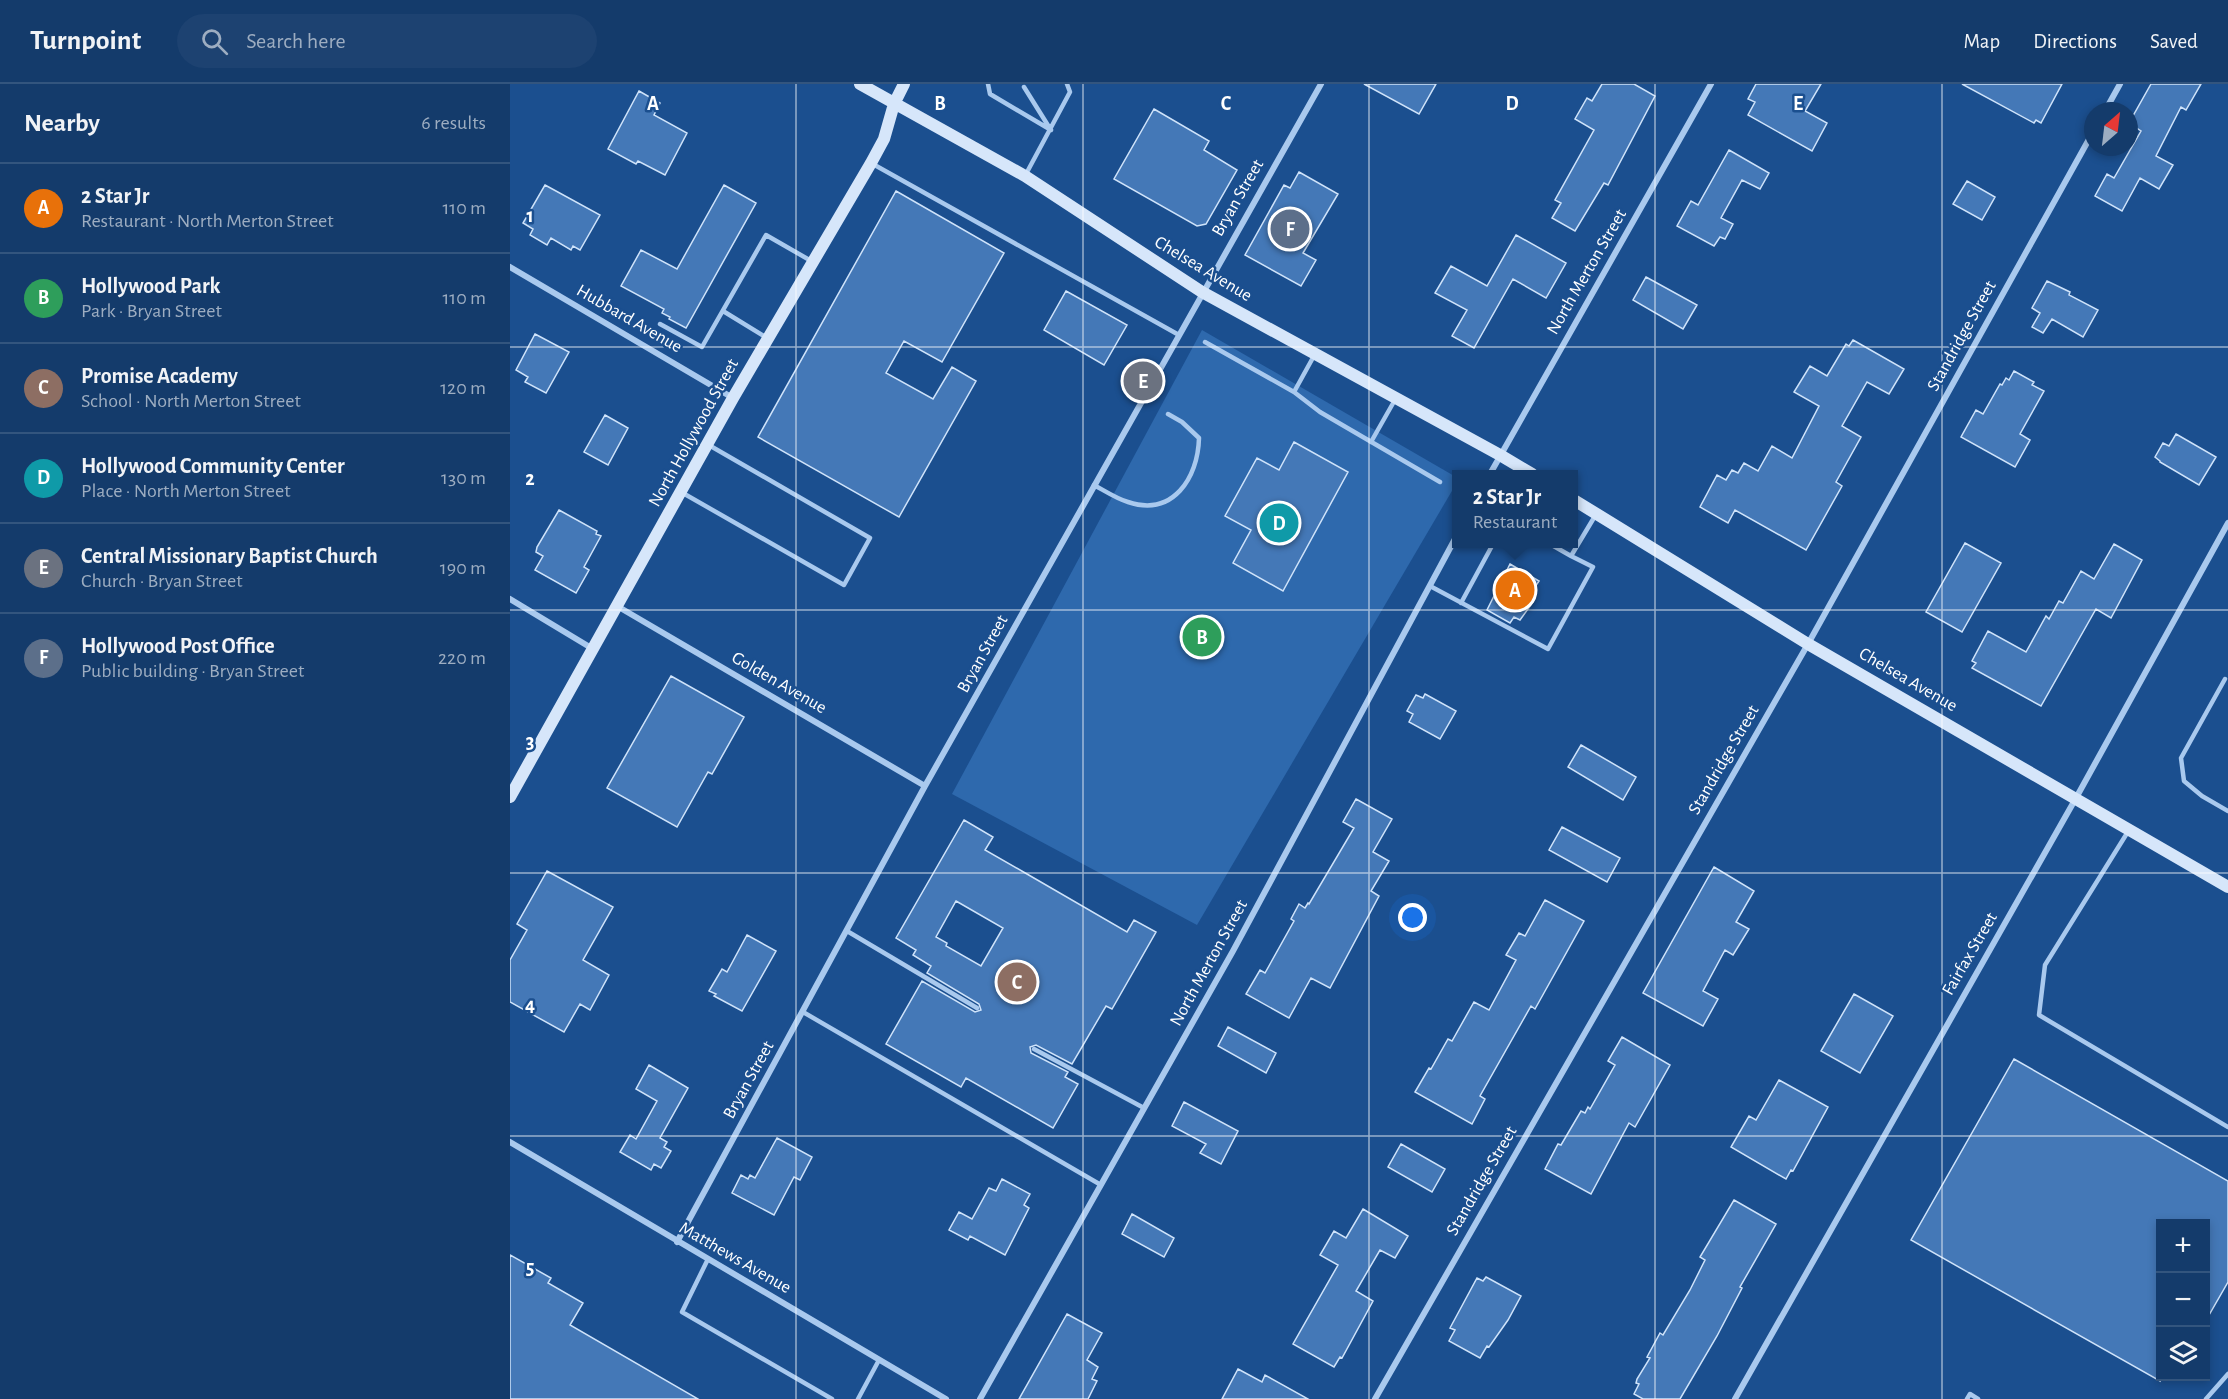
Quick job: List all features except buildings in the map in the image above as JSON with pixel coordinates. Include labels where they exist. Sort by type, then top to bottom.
[{"type":"main road","name":"Chelsea Avenue","points":[[860,84],[1025,176],[1202,292],[1525,470]]},
{"type":"main road","name":"North Hollywood Street","points":[[510,797],[733,398],[871,163],[884,139],[894,104],[904,84]]},
{"type":"main road","name":"Chelsea Avenue","points":[[1578,502],[1808,644],[2228,887]]},
{"type":"street","name":"Bryan Street","points":[[677,1242],[925,786],[1321,84]]},
{"type":"street","name":"North Merton Street","points":[[1492,470],[1711,84]]},
{"type":"street","points":[[2110,102],[2120,84]]},
{"type":"street","name":"Standridge Street","points":[[1375,1399],[1808,644],[2084,148]]},
{"type":"street","name":"Hubbard Avenue","points":[[510,267],[733,398]]},
{"type":"street","name":"Fairfax Street","points":[[1735,1399],[2076,798],[2228,523]]},
{"type":"street","name":"North Merton Street","points":[[980,1399],[1239,941],[1452,545]]},
{"type":"street","points":[[510,599],[593,649]]},
{"type":"street","name":"Golden Avenue","points":[[617,606],[925,786]]},
{"type":"street","name":"Matthews Avenue","points":[[510,1142],[946,1399]]},
{"type":"lane","points":[[988,84],[990,94],[1051,130]]},
{"type":"lane","points":[[1025,176],[1070,92],[1067,84]]},
{"type":"lane","points":[[1024,87],[1051,130]]},
{"type":"lane","points":[[871,163],[1179,335]]},
{"type":"lane","points":[[660,324],[702,347],[766,235],[813,262]]},
{"type":"lane","points":[[723,311],[768,338]]},
{"type":"lane","points":[[1205,342],[1294,392],[1320,412],[1440,483]]},
{"type":"lane","points":[[1294,392],[1315,354]]},
{"type":"lane","points":[[1371,442],[1396,398]]},
{"type":"lane","points":[[1094,485],[1127,502],[1142,505],[1168,502],[1186,486],[1198,456],[1199,438],[1182,422],[1167,414]]},
{"type":"lane","points":[[681,492],[844,585],[870,538],[707,444]]},
{"type":"lane","points":[[1578,544],[1596,513]]},
{"type":"lane","points":[[1461,603],[1490,548]]},
{"type":"lane","points":[[1430,586],[1548,649],[1593,567],[1558,548]]},
{"type":"lane","points":[[1571,556],[1576,548]]},
{"type":"lane","points":[[2225,679],[2181,758],[2184,781],[2202,796],[2228,811]]},
{"type":"lane","points":[[2130,829],[2045,965],[2039,1015],[2228,1127]]},
{"type":"lane","points":[[847,931],[977,1008]]},
{"type":"lane","points":[[803,1012],[1101,1185]]},
{"type":"lane","points":[[1034,1049],[1144,1108]]},
{"type":"lane","points":[[708,1259],[682,1312],[832,1399]]},
{"type":"lane","points":[[858,1399],[879,1360]]},
{"type":"lane","points":[[2206,1399],[2228,1374]]},
{"type":"lane","points":[[1967,1399],[1970,1394],[1978,1399]]},
{"type":"shaded area","points":[[1202,330],[1452,475],[1452,491],[1197,925],[952,794]]},
{"type":"place","name":"Hollywood Post Office","points":[[1290,229]]},
{"type":"place","name":"Central Missionary Baptist Church","points":[[1143,381]]},
{"type":"place","name":"Hollywood Community Center","points":[[1279,523]]},
{"type":"place","name":"2 Star Jr","points":[[1515,590]]},
{"type":"place","name":"Hollywood Park","points":[[1202,637]]},
{"type":"place","name":"Promise Academy","points":[[1017,982]]}]
